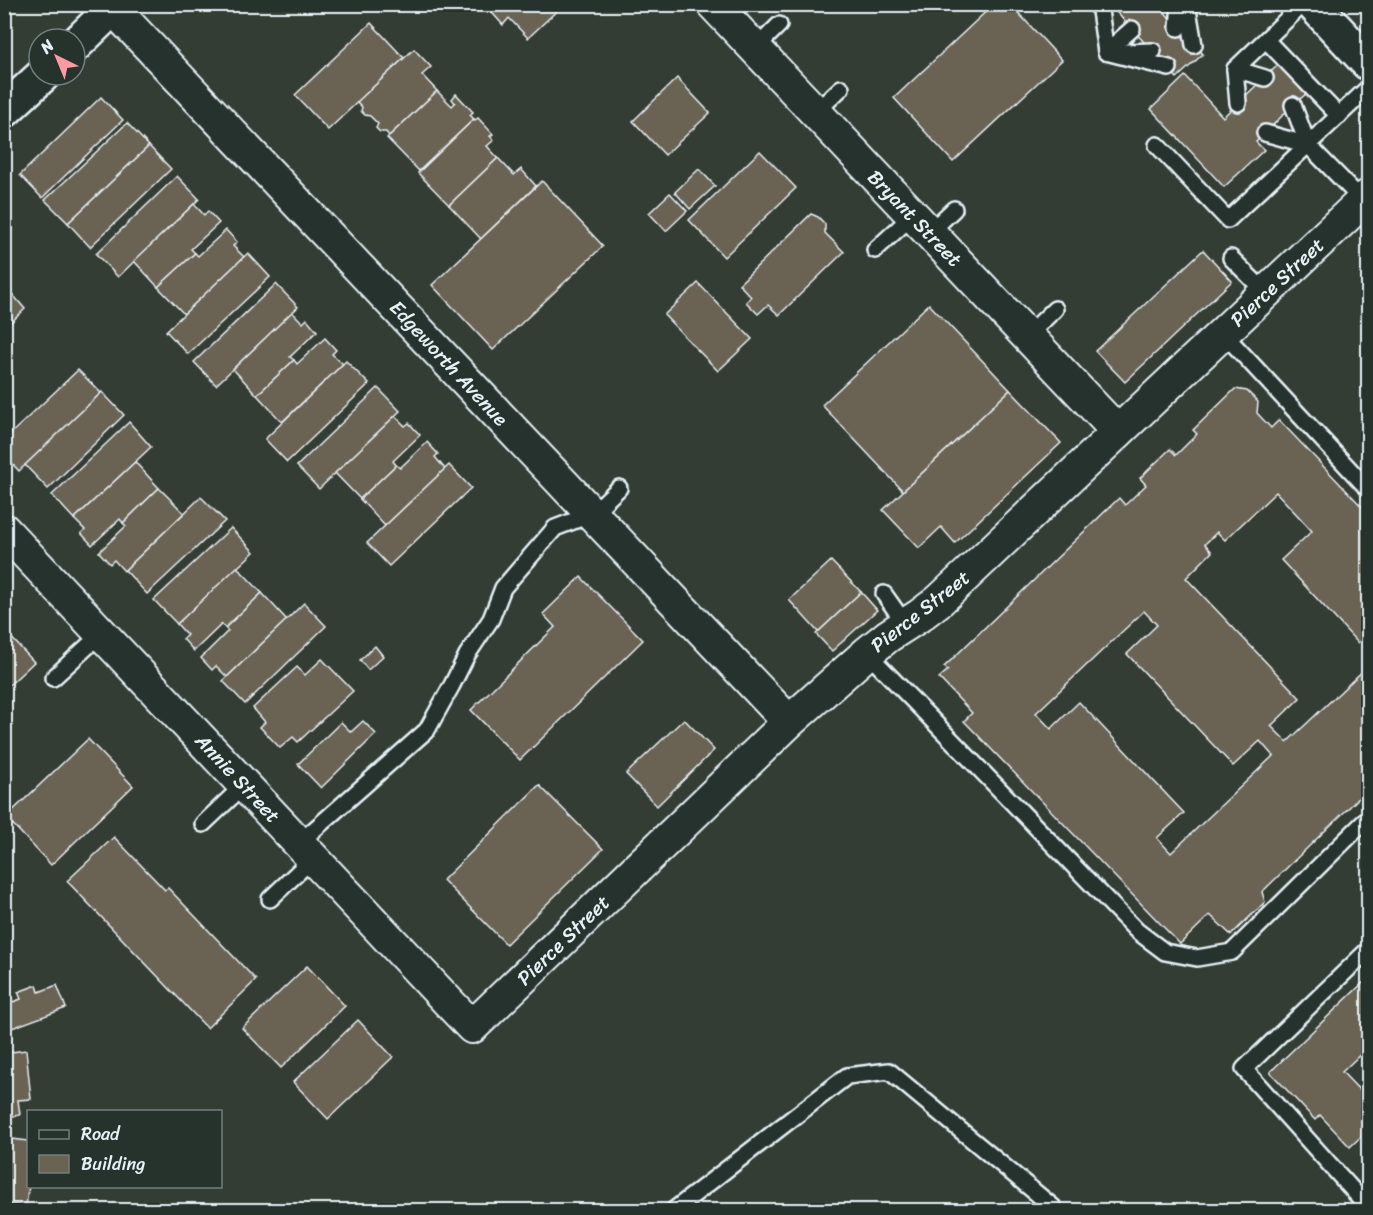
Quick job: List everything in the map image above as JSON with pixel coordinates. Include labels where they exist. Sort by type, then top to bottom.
[{"type":"street","name":"Bryant Street","points":[[713,4],[1118,432]]},
{"type":"street","points":[[1313,4],[1368,63]]},
{"type":"street","points":[[87,33],[113,6]]},
{"type":"street","name":"Edgeworth Avenue","points":[[113,6],[789,722]]},
{"type":"street","points":[[4,111],[30,87]]},
{"type":"street","name":"Pierce Street","points":[[472,1027],[789,722],[867,652],[940,600],[1366,199]]},
{"type":"street","name":"Annie Street","points":[[4,530],[472,1027]]},
{"type":"lane","points":[[1178,28],[1180,4]]},
{"type":"lane","points":[[1187,4],[1194,45]]},
{"type":"lane","points":[[1235,69],[1303,4]]},
{"type":"lane","points":[[1104,5],[1106,52]]},
{"type":"lane","points":[[755,49],[779,25]]},
{"type":"lane","points":[[1106,52],[1132,29]]},
{"type":"lane","points":[[1266,40],[1339,116]]},
{"type":"lane","points":[[1106,52],[1153,51]]},
{"type":"lane","points":[[1106,52],[1169,68]]},
{"type":"lane","points":[[1235,69],[1265,78]]},
{"type":"lane","points":[[1235,69],[1238,103]]},
{"type":"lane","points":[[815,113],[841,88]]},
{"type":"lane","points":[[1157,145],[1228,220],[1368,88]]},
{"type":"lane","points":[[1293,105],[1308,145],[1366,199]]},
{"type":"lane","points":[[1265,133],[1308,145]]},
{"type":"lane","points":[[875,250],[921,224],[954,209]]},
{"type":"lane","points":[[1232,258],[1266,293]]},
{"type":"lane","points":[[1027,336],[1056,309]]},
{"type":"lane","points":[[1223,333],[1368,489]]},
{"type":"lane","points":[[270,899],[306,850],[427,730],[467,655],[491,619],[503,588],[555,528],[592,514],[619,488]]},
{"type":"lane","points":[[884,594],[906,625]]},
{"type":"lane","points":[[53,678],[102,633]]},
{"type":"lane","points":[[867,652],[1137,931],[1166,952],[1197,958],[1232,952],[1368,818]]},
{"type":"lane","points":[[203,824],[244,785]]},
{"type":"lane","points":[[1368,950],[1244,1069],[1368,1207]]},
{"type":"lane","points":[[674,1210],[847,1076],[889,1071],[1053,1207],[1053,1210]]},
{"type":"building","points":[[489,4],[564,4],[528,38],[509,18],[503,25],[487,7]]},
{"type":"building","points":[[994,4],[1010,4],[1062,60],[953,162],[894,98]]},
{"type":"building","points":[[1109,4],[1157,4],[1203,54],[1177,78]]},
{"type":"building","points":[[371,23],[404,58],[328,130],[295,95]]},
{"type":"building","points":[[414,49],[431,67],[422,75],[437,91],[389,136],[386,132],[380,132],[376,128],[378,124],[361,111],[362,107],[357,102]]},
{"type":"building","points":[[1278,65],[1306,94],[1256,142],[1264,150],[1224,187],[1151,109],[1185,76],[1223,117]]},
{"type":"building","points":[[677,78],[710,113],[665,155],[633,121]]},
{"type":"building","points":[[437,91],[452,106],[455,103],[452,99],[456,94],[473,112],[470,115],[474,119],[419,171],[387,138]]},
{"type":"building","points":[[101,97],[123,120],[42,198],[20,175]]},
{"type":"building","points":[[478,118],[493,134],[490,136],[494,140],[487,146],[498,158],[449,205],[418,173],[474,119]]},
{"type":"building","points":[[127,123],[149,146],[68,223],[45,200]]},
{"type":"building","points":[[149,146],[171,169],[90,247],[68,223]]},
{"type":"building","points":[[760,151],[796,188],[724,257],[689,220]]},
{"type":"building","points":[[498,158],[514,175],[521,169],[536,186],[481,239],[449,205]]},
{"type":"building","points":[[699,169],[715,186],[690,209],[675,192]]},
{"type":"building","points":[[177,176],[199,199],[118,277],[96,254]]},
{"type":"building","points":[[542,181],[603,246],[493,350],[432,285]]},
{"type":"building","points":[[670,193],[687,211],[666,231],[649,213]]},
{"type":"building","points":[[194,204],[204,215],[208,211],[219,223],[191,249],[195,253],[158,287],[134,261]]},
{"type":"building","points":[[811,214],[825,224],[825,233],[844,252],[779,315],[768,305],[758,314],[746,302],[751,297],[739,284]]},
{"type":"building","points":[[226,230],[237,242],[233,246],[244,257],[184,314],[158,287],[195,253],[198,256]]},
{"type":"building","points":[[1203,250],[1232,281],[1125,382],[1095,351]]},
{"type":"building","points":[[248,253],[270,277],[188,354],[166,331]]},
{"type":"building","points":[[698,283],[752,339],[718,371],[664,315]]},
{"type":"building","points":[[276,284],[298,307],[216,385],[194,362]]},
{"type":"building","points":[[8,289],[25,309],[4,329],[4,293]]},
{"type":"building","points":[[929,304],[1010,390],[903,491],[822,405]]},
{"type":"building","points":[[292,312],[303,323],[307,319],[317,331],[290,357],[294,360],[257,395],[233,369]]},
{"type":"building","points":[[325,338],[336,350],[332,354],[343,364],[282,422],[257,395],[294,360],[297,364]]},
{"type":"building","points":[[346,361],[369,384],[287,462],[265,439]]},
{"type":"building","points":[[78,370],[101,393],[19,471],[4,455],[4,440]]},
{"type":"building","points":[[378,388],[400,411],[319,489],[297,466]]},
{"type":"building","points":[[1235,389],[1247,391],[1258,402],[1257,413],[1271,428],[1279,420],[1368,513],[1368,633],[1358,643],[1281,560],[1312,531],[1276,492],[1225,540],[1217,532],[1205,544],[1212,552],[1186,578],[1300,698],[1271,726],[1287,742],[1368,666],[1368,789],[1262,892],[1265,902],[1231,935],[1210,915],[1180,944],[964,721],[972,713],[939,678],[948,670],[944,667],[1119,498],[1125,505],[1146,485],[1140,478],[1170,449],[1176,455],[1197,434],[1193,430]],"holes":[[[1144,611],[1157,625],[1127,654],[1233,766],[1260,741],[1273,756],[1171,853],[1157,838],[1184,813],[1079,702],[1051,729],[1036,713]]]},
{"type":"building","points":[[1010,390],[1061,443],[955,543],[941,527],[919,548],[883,510]]},
{"type":"building","points":[[102,392],[124,415],[48,489],[25,465]]},
{"type":"building","points":[[395,416],[405,426],[409,423],[420,435],[393,461],[396,465],[360,499],[335,473]]},
{"type":"building","points":[[129,422],[151,447],[74,519],[52,495]]},
{"type":"building","points":[[427,442],[438,454],[435,457],[445,469],[385,526],[360,499],[396,465],[400,468]]},
{"type":"building","points":[[135,462],[159,488],[123,523],[120,519],[92,545],[81,533],[85,530],[74,519]]},
{"type":"building","points":[[449,465],[471,488],[389,566],[367,543]]},
{"type":"building","points":[[159,488],[184,513],[124,571],[114,560],[110,564],[99,552],[126,526],[123,523]]},
{"type":"building","points":[[201,497],[225,521],[147,594],[125,570]]},
{"type":"building","points":[[231,528],[254,552],[177,624],[154,600]]},
{"type":"building","points":[[831,561],[861,592],[818,632],[789,600]]},
{"type":"building","points":[[237,567],[262,593],[225,628],[222,624],[194,651],[183,639],[187,635],[177,624]]},
{"type":"building","points":[[581,577],[643,640],[520,760],[471,710],[555,627],[543,614]]},
{"type":"building","points":[[861,592],[877,610],[832,651],[816,634]]},
{"type":"building","points":[[262,593],[287,620],[227,677],[216,666],[212,670],[201,658],[228,631],[225,628]]},
{"type":"building","points":[[304,603],[326,626],[245,704],[223,681]]},
{"type":"building","points":[[6,632],[34,662],[4,690],[4,633]]},
{"type":"building","points":[[375,646],[383,656],[368,670],[360,660]]},
{"type":"building","points":[[322,659],[353,691],[298,742],[293,737],[280,748],[260,727],[265,722],[253,708],[297,667],[305,675]]},
{"type":"building","points":[[684,719],[714,750],[657,806],[626,774]]},
{"type":"building","points":[[363,721],[376,734],[321,788],[298,764],[341,722],[351,732]]},
{"type":"building","points":[[88,739],[133,786],[51,865],[6,817]]},
{"type":"building","points":[[539,785],[603,849],[506,944],[443,880]]},
{"type":"building","points":[[114,837],[165,890],[168,888],[256,980],[207,1028],[67,881]]},
{"type":"building","points":[[4,915],[10,923],[4,927]]},
{"type":"building","points":[[307,966],[345,1006],[281,1068],[242,1028]]},
{"type":"building","points":[[1368,978],[1368,1047],[1342,1072],[1368,1099],[1368,1130],[1350,1147],[1320,1115],[1315,1120],[1270,1072]]},
{"type":"building","points":[[37,985],[39,992],[57,985],[66,1008],[4,1031],[4,993],[8,991],[13,1002],[21,999],[18,992]]},
{"type":"building","points":[[358,1020],[393,1057],[328,1119],[293,1082]]},
{"type":"building","points":[[26,1050],[31,1099],[18,1100],[20,1115],[4,1117],[4,1053]]},
{"type":"building","points":[[4,1138],[27,1141],[29,1188],[26,1206],[4,1204]]}]
